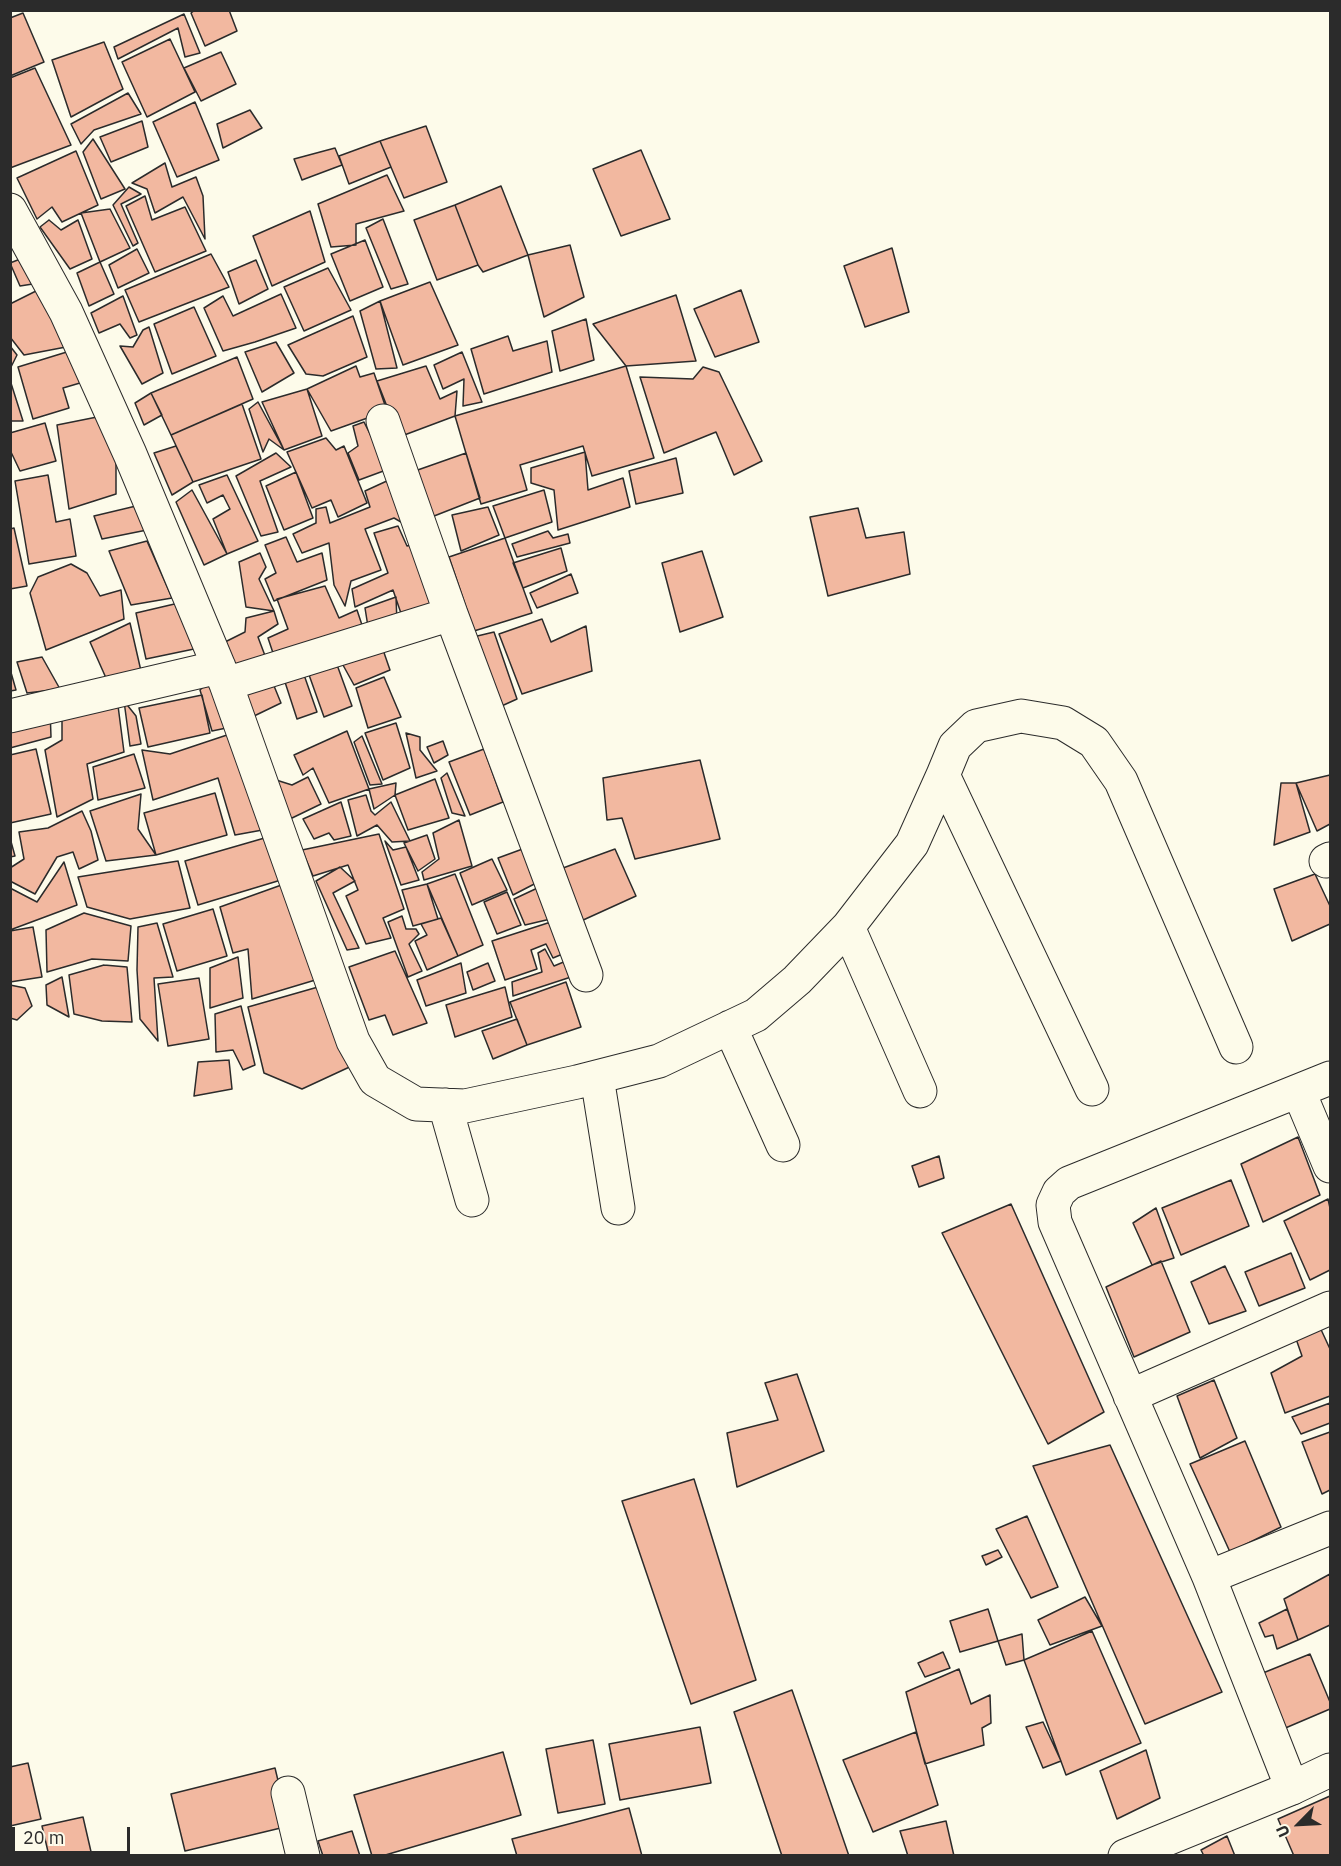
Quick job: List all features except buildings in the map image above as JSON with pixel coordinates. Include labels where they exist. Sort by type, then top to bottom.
[{"type":"street","points":[[10,210],[66,312],[130,454],[222,676],[354,1041],[375,1080],[416,1104],[465,1106],[659,1061],[756,1015],[797,980],[848,927],[912,844],[955,746],[976,726],[1021,716],[1063,723],[1095,742],[1121,781],[1236,1047]]},
{"type":"street","points":[[383,421],[451,614],[586,975]]},
{"type":"street","points":[[10,716],[222,676],[451,614]]},
{"type":"street","points":[[944,775],[1092,1089]]},
{"type":"street","points":[[848,927],[920,1091]]},
{"type":"street","points":[[730,1027],[783,1145]]},
{"type":"street","points":[[597,1077],[618,1208]]},
{"type":"street","points":[[1292,1788],[1209,1577],[1055,1222],[1053,1205],[1059,1192],[1069,1183],[1330,1078]]},
{"type":"street","points":[[1299,1092],[1330,1166]]},
{"type":"street","points":[[445,1106],[472,1200]]},
{"type":"street","points":[[1130,1396],[1330,1308]]},
{"type":"street","points":[[1209,1577],[1330,1528]]},
{"type":"street","points":[[1125,1856],[1292,1788],[1330,1770]]},
{"type":"street","points":[[288,1793],[303,1856]]}]
